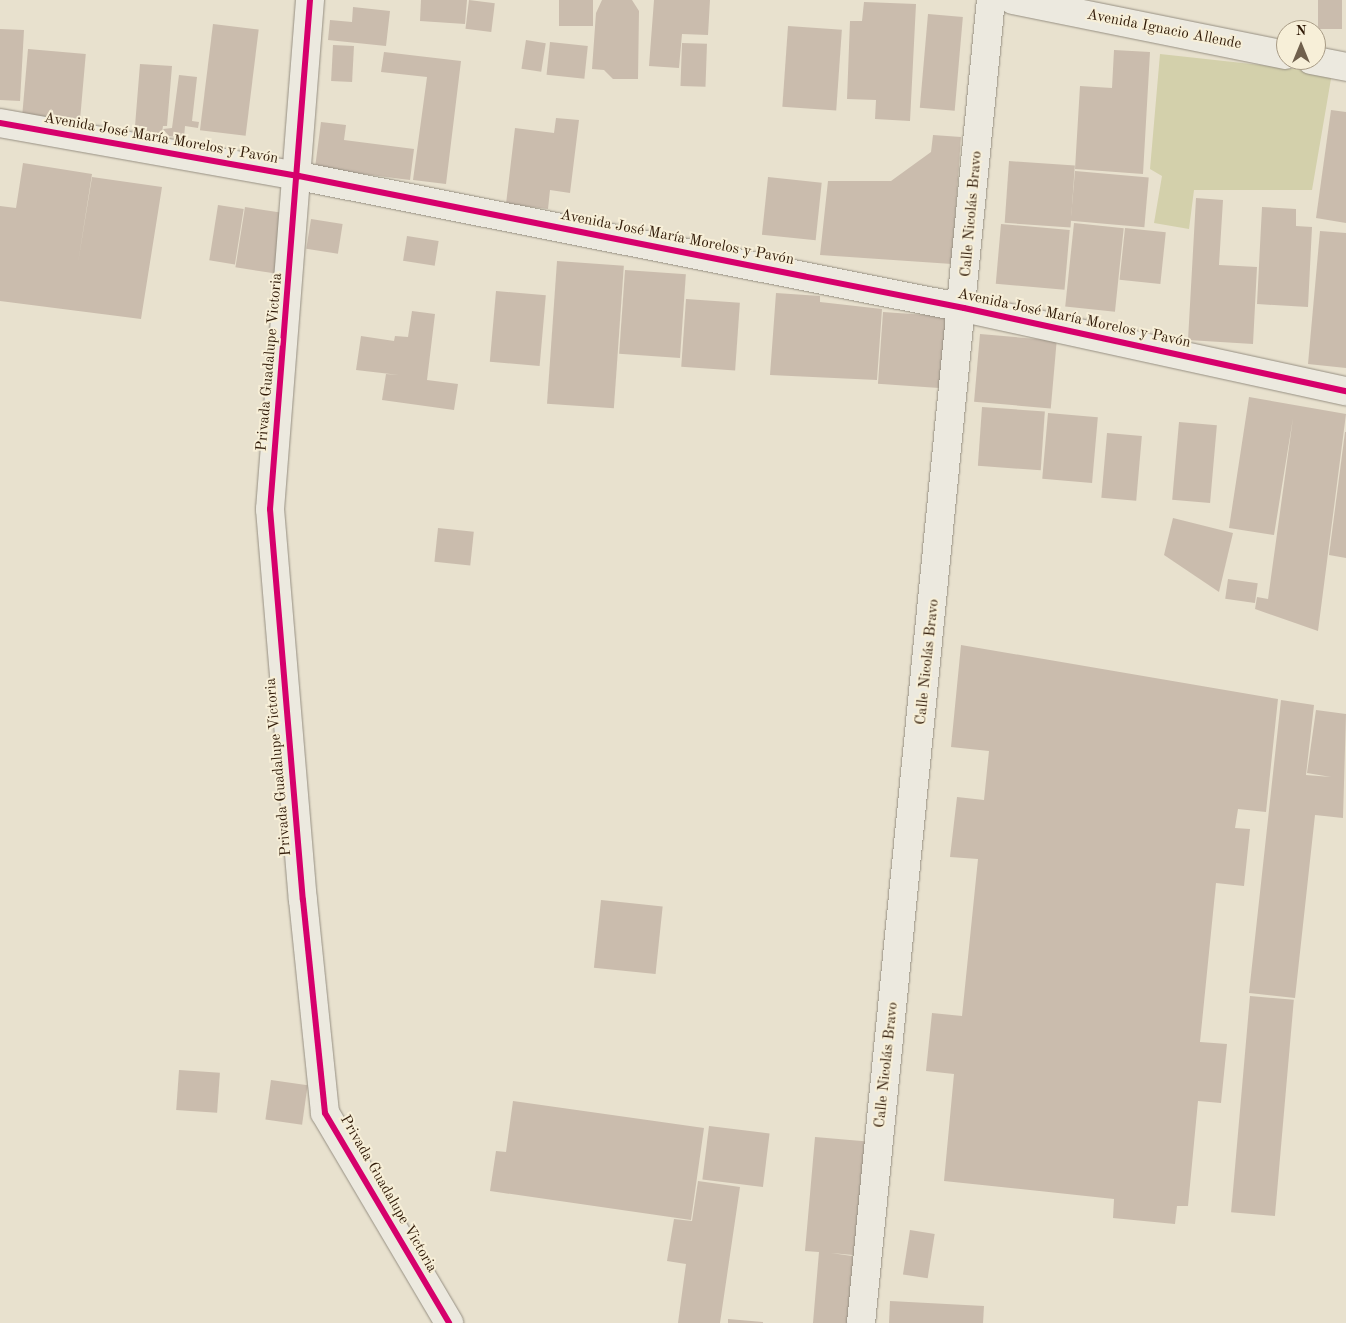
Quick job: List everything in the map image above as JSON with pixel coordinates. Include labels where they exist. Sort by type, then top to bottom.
[{"type":"street","name":"Privada Guadalupe Victoria","points":[[310,0],[299,176],[270,509],[325,1113],[449,1323]]},
{"type":"street","name":"Calle Nicolás Bravo","points":[[861,1323],[964,308],[992,0]]},
{"type":"street","name":"Avenida Ignacio Allende","points":[[1013,0],[1276,53]]},
{"type":"street","points":[[1326,63],[1346,67]]},
{"type":"street","name":"Avenida José María Morelos y Pavón","points":[[0,123],[299,176],[964,308],[1346,392]]},
{"type":"shaded area","points":[[1160,54],[1276,67],[1276,70],[1305,70],[1332,73],[1312,190],[1194,190],[1189,229],[1154,223],[1162,176],[1150,169]]},
{"type":"building","points":[[421,0],[467,0],[465,24],[420,21]]},
{"type":"building","points":[[469,0],[495,3],[491,32],[465,29]]},
{"type":"building","points":[[559,0],[593,0],[593,26],[559,26]]},
{"type":"building","points":[[602,0],[632,0],[639,11],[638,79],[613,79],[604,70],[592,69],[596,13]]},
{"type":"building","points":[[654,0],[710,0],[708,35],[682,34],[679,68],[649,66]]},
{"type":"building","points":[[1318,0],[1342,0],[1342,29],[1326,29],[1326,20],[1318,20]]},
{"type":"building","points":[[864,2],[916,4],[910,121],[875,119],[876,100],[847,99],[850,21],[862,21]]},
{"type":"building","points":[[353,7],[390,11],[386,46],[328,40],[330,20],[352,22]]},
{"type":"building","points":[[928,14],[963,17],[955,111],[920,108]]},
{"type":"building","points":[[213,24],[259,30],[246,136],[200,130]]},
{"type":"building","points":[[788,26],[842,30],[836,111],[782,107]]},
{"type":"building","points":[[0,29],[24,30],[20,101],[0,100]]},
{"type":"building","points":[[526,40],[546,43],[541,72],[521,69]]},
{"type":"building","points":[[550,42],[588,46],[584,79],[547,75]]},
{"type":"building","points":[[682,43],[707,44],[705,87],[680,86]]},
{"type":"building","points":[[333,45],[354,46],[352,82],[331,81]]},
{"type":"building","points":[[28,49],[86,54],[80,121],[22,116]]},
{"type":"building","points":[[1114,50],[1150,52],[1143,174],[1075,169],[1080,86],[1112,88]]},
{"type":"building","points":[[384,52],[461,61],[446,184],[413,180],[427,77],[381,72]]},
{"type":"building","points":[[140,64],[172,66],[167,126],[163,126],[161,139],[142,138],[143,126],[135,126]]},
{"type":"building","points":[[179,75],[197,77],[192,121],[199,122],[198,128],[185,126],[184,138],[169,136],[163,129],[172,128]]},
{"type":"building","points":[[1331,110],[1346,112],[1346,223],[1316,218]]},
{"type":"building","points":[[556,118],[579,120],[570,193],[550,190],[548,209],[506,204],[515,128],[554,133]]},
{"type":"building","points":[[321,122],[346,125],[344,140],[414,149],[410,180],[315,168]]},
{"type":"building","points":[[933,135],[961,137],[952,264],[820,255],[828,181],[891,181],[931,152]]},
{"type":"building","points":[[1009,161],[1075,166],[1071,227],[1005,223]]},
{"type":"building","points":[[23,163],[92,174],[78,263],[92,177],[162,187],[141,319],[0,301],[0,206],[16,208]]},
{"type":"building","points":[[1075,171],[1149,177],[1144,227],[1071,221]]},
{"type":"building","points":[[768,177],[822,183],[816,240],[762,235]]},
{"type":"building","points":[[1196,198],[1223,200],[1219,265],[1257,267],[1253,344],[1188,340]]},
{"type":"building","points":[[218,205],[244,209],[235,264],[209,260]]},
{"type":"building","points":[[245,207],[284,213],[274,273],[235,267]]},
{"type":"building","points":[[1262,207],[1296,209],[1296,226],[1312,227],[1308,307],[1257,304]]},
{"type":"building","points":[[311,219],[343,224],[338,254],[306,249]]},
{"type":"building","points":[[1074,223],[1124,228],[1115,312],[1065,307]]},
{"type":"building","points":[[1001,224],[1070,230],[1065,290],[996,284]]},
{"type":"building","points":[[1125,228],[1166,232],[1160,284],[1120,280]]},
{"type":"building","points":[[1320,231],[1346,233],[1346,368],[1308,364]]},
{"type":"building","points":[[407,236],[439,241],[435,266],[403,261]]},
{"type":"building","points":[[557,261],[624,266],[614,408],[547,404]]},
{"type":"building","points":[[625,270],[686,274],[680,358],[619,354]]},
{"type":"building","points":[[496,291],[546,295],[540,366],[490,362]]},
{"type":"building","points":[[776,293],[820,296],[820,302],[882,309],[877,380],[770,375]]},
{"type":"building","points":[[686,299],[740,303],[735,371],[681,367]]},
{"type":"building","points":[[412,311],[435,314],[427,380],[458,384],[454,410],[382,400],[386,374],[399,375],[356,370],[361,336],[394,341],[395,336],[408,337]]},
{"type":"building","points":[[883,312],[948,317],[943,388],[878,384]]},
{"type":"building","points":[[980,334],[1057,341],[1051,408],[974,402]]},
{"type":"building","points":[[1249,397],[1346,414],[1318,631],[1255,609],[1257,597],[1268,599],[1293,418],[1274,535],[1229,528]]},
{"type":"building","points":[[982,407],[1045,411],[1041,470],[978,466]]},
{"type":"building","points":[[1048,413],[1098,417],[1092,483],[1042,479]]},
{"type":"building","points":[[1179,422],[1217,425],[1210,503],[1172,500]]},
{"type":"building","points":[[1346,432],[1346,558],[1329,555]]},
{"type":"building","points":[[1107,433],[1142,436],[1136,501],[1101,498]]},
{"type":"building","points":[[1173,518],[1233,533],[1219,592],[1164,555]]},
{"type":"building","points":[[438,528],[474,532],[470,566],[434,562]]},
{"type":"building","points":[[1228,579],[1258,583],[1255,603],[1225,599]]},
{"type":"building","points":[[961,645],[1278,699],[1266,812],[1238,809],[1235,828],[1250,829],[1244,886],[1216,883],[1200,1042],[1227,1044],[1221,1103],[1198,1101],[1188,1206],[1177,1206],[1175,1224],[1113,1218],[1114,1199],[944,1181],[954,1074],[926,1071],[932,1013],[962,1016],[978,859],[950,857],[957,797],[984,800],[989,751],[951,747]]},
{"type":"building","points":[[1281,700],[1314,705],[1306,775],[1331,777],[1307,773],[1316,710],[1346,714],[1343,818],[1315,815],[1295,998],[1249,993]]},
{"type":"building","points":[[601,900],[663,906],[656,974],[594,968]]},
{"type":"building","points":[[1250,996],[1294,1000],[1275,1216],[1231,1212]]},
{"type":"building","points":[[179,1070],[220,1073],[217,1113],[176,1110]]},
{"type":"building","points":[[271,1080],[308,1085],[302,1125],[265,1120]]},
{"type":"building","points":[[513,1101],[704,1128],[691,1220],[490,1191],[496,1151],[506,1152]]},
{"type":"building","points":[[709,1126],[770,1133],[763,1187],[702,1180]]},
{"type":"building","points":[[815,1137],[873,1142],[864,1256],[831,1253],[859,1257],[854,1323],[813,1323],[819,1252],[805,1251]]},
{"type":"building","points":[[698,1181],[740,1187],[720,1323],[678,1323],[686,1264],[667,1261],[674,1219],[692,1221]]},
{"type":"building","points":[[910,1230],[935,1234],[928,1278],[903,1274]]},
{"type":"building","points":[[890,1301],[984,1306],[983,1323],[889,1323]]},
{"type":"building","points":[[728,1319],[763,1322],[763,1323],[728,1323]]},
{"type":"cycle path","points":[[310,0],[270,509],[303,900],[325,1113],[449,1323]]},
{"type":"cycle path","points":[[0,123],[299,176],[964,308],[1346,391]]}]
